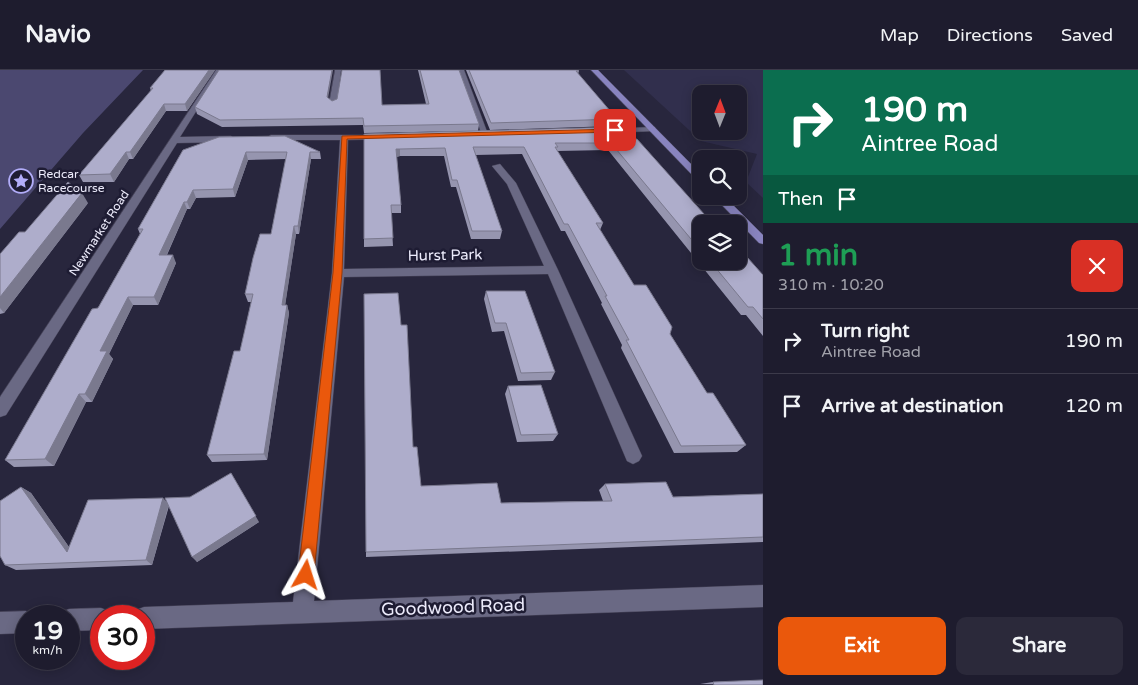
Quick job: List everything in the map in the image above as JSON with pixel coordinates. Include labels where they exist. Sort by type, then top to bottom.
[{"type":"main road","points":[[594,70],[692,170]]},
{"type":"main road","points":[[727,205],[763,241]]},
{"type":"street","name":"Newmarket Road","points":[[0,410],[220,70]]},
{"type":"street","points":[[334,104],[338,70]]},
{"type":"street","points":[[461,70],[486,135]]},
{"type":"street","points":[[593,131],[652,129]]},
{"type":"street","points":[[476,135],[495,135]]},
{"type":"street","points":[[265,138],[392,136]]},
{"type":"street","points":[[302,612],[338,273],[344,137]]},
{"type":"street","points":[[176,140],[245,139]]},
{"type":"street","points":[[497,166],[511,183],[552,270],[633,456]]},
{"type":"street","name":"Hurst Park","points":[[338,273],[552,270]]},
{"type":"street","name":"Goodwood Road","points":[[155,618],[763,596]]},
{"type":"street","points":[[0,622],[15,622]]},
{"type":"shaded area","name":"Redcar Racecourse","points":[[0,70],[143,70],[83,133],[0,229]]},
{"type":"shaded area","points":[[624,70],[763,70],[763,198],[747,183],[757,154],[747,152],[747,150],[740,150],[700,140],[748,140],[748,85],[692,85],[692,133]]},
{"type":"building","points":[[165,70],[209,70],[185,104],[164,104],[130,152],[126,152],[110,174],[79,175],[153,88],[150,88]]},
{"type":"building","points":[[219,70],[332,70],[327,97],[332,101],[337,99],[342,70],[380,70],[382,105],[429,104],[420,70],[459,70],[479,124],[364,126],[363,118],[220,120],[195,107]]},
{"type":"building","points":[[469,70],[578,70],[576,71],[617,119],[491,123]]},
{"type":"building","points":[[623,127],[632,139],[637,139],[692,201],[692,205],[696,205],[705,215],[692,215],[692,240],[611,143],[555,143],[558,147],[555,147],[603,223],[596,223],[634,285],[646,285],[672,327],[670,334],[707,393],[713,393],[746,445],[681,446],[626,340],[629,340],[605,296],[607,296],[568,224],[564,224],[524,147],[473,147],[502,231],[472,231],[457,180],[452,180],[445,148],[396,149],[401,205],[391,205],[393,238],[364,239],[364,134]]},
{"type":"building","points":[[285,136],[320,152],[310,152],[298,226],[294,226],[282,305],[287,305],[264,454],[207,455],[234,351],[240,351],[253,294],[245,294],[253,258],[260,234],[271,234],[287,152],[246,152],[233,189],[193,190],[187,202],[184,202],[159,255],[173,255],[154,297],[128,297],[100,351],[107,351],[85,394],[79,394],[45,459],[5,460],[92,309],[98,308],[143,229],[138,229],[183,150],[219,137]]},
{"type":"building","points":[[68,182],[82,193],[0,297],[0,254],[19,232],[25,232]]},
{"type":"building","points":[[747,257],[763,275],[763,319],[753,307],[748,307],[717,270],[747,270]]},
{"type":"building","points":[[486,291],[525,291],[555,372],[521,373],[506,323],[495,323]]},
{"type":"building","points":[[398,293],[401,325],[407,325],[413,447],[417,447],[421,486],[497,483],[501,503],[612,501],[605,484],[666,482],[673,497],[763,494],[763,537],[366,552],[364,294]]},
{"type":"building","points":[[541,385],[558,434],[521,435],[508,386]]},
{"type":"building","points":[[231,473],[256,516],[192,557],[165,498],[190,497]]},
{"type":"building","points":[[21,487],[67,552],[88,500],[163,498],[146,560],[5,565],[0,556],[0,501]]},
{"type":"building","points":[[763,680],[763,685],[714,685],[713,682]]},
{"type":"place","name":"Redcar Racecourse","points":[[21,181]]},
{"type":"route","points":[[306,575],[338,273],[344,137],[486,135],[615,130]]}]
